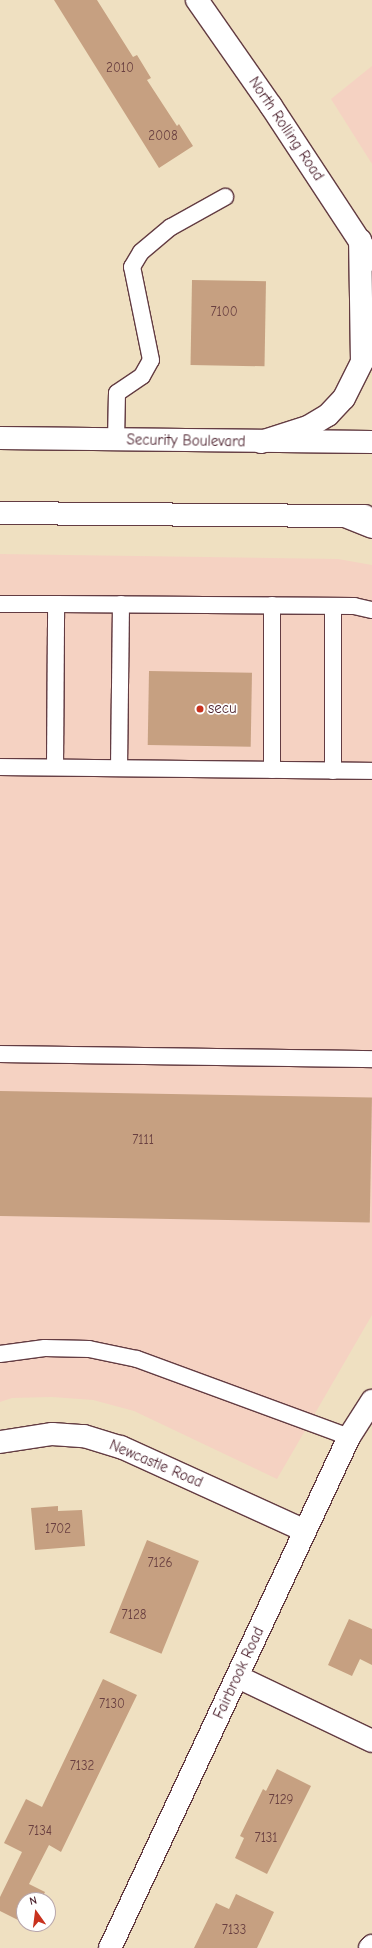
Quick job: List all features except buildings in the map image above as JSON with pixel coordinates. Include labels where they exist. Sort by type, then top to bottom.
[{"type":"street","name":"North Rolling Road","points":[[197,0],[366,245],[372,260]]},
{"type":"street","points":[[261,442],[308,427],[328,415],[344,398],[362,362],[366,245]]},
{"type":"street","name":"Security Boulevard","points":[[0,438],[372,442]]},
{"type":"street","points":[[0,451],[80,440]]},
{"type":"street","points":[[0,513],[372,516]]},
{"type":"street","points":[[345,516],[372,527]]},
{"type":"street","name":"Fairbrook Road","points":[[110,1948],[349,1437],[372,1400]]},
{"type":"street","name":"Newcastle Road","points":[[0,1442],[52,1434],[84,1436],[114,1444],[305,1531]]},
{"type":"street","points":[[238,1677],[372,1742]]},
{"type":"lane","points":[[116,440],[117,393],[142,376],[151,360],[132,267],[141,252],[171,227],[225,197]]},
{"type":"lane","points":[[0,604],[354,606],[372,610]]},
{"type":"lane","points":[[55,767],[56,604]]},
{"type":"lane","points":[[119,768],[121,604]]},
{"type":"lane","points":[[272,605],[272,770]]},
{"type":"lane","points":[[333,606],[333,771]]},
{"type":"lane","points":[[0,766],[372,771]]},
{"type":"lane","points":[[0,1054],[372,1059]]},
{"type":"lane","points":[[0,1354],[45,1348],[89,1349],[137,1358],[349,1437]]},
{"type":"shaded area","points":[[372,66],[372,164],[331,99]]},
{"type":"shaded area","points":[[0,554],[338,559],[372,565],[372,1315],[277,1479],[134,1411],[93,1400],[52,1397],[12,1398],[0,1402]]},
{"type":"place","name":"secu","points":[[200,709]]}]
